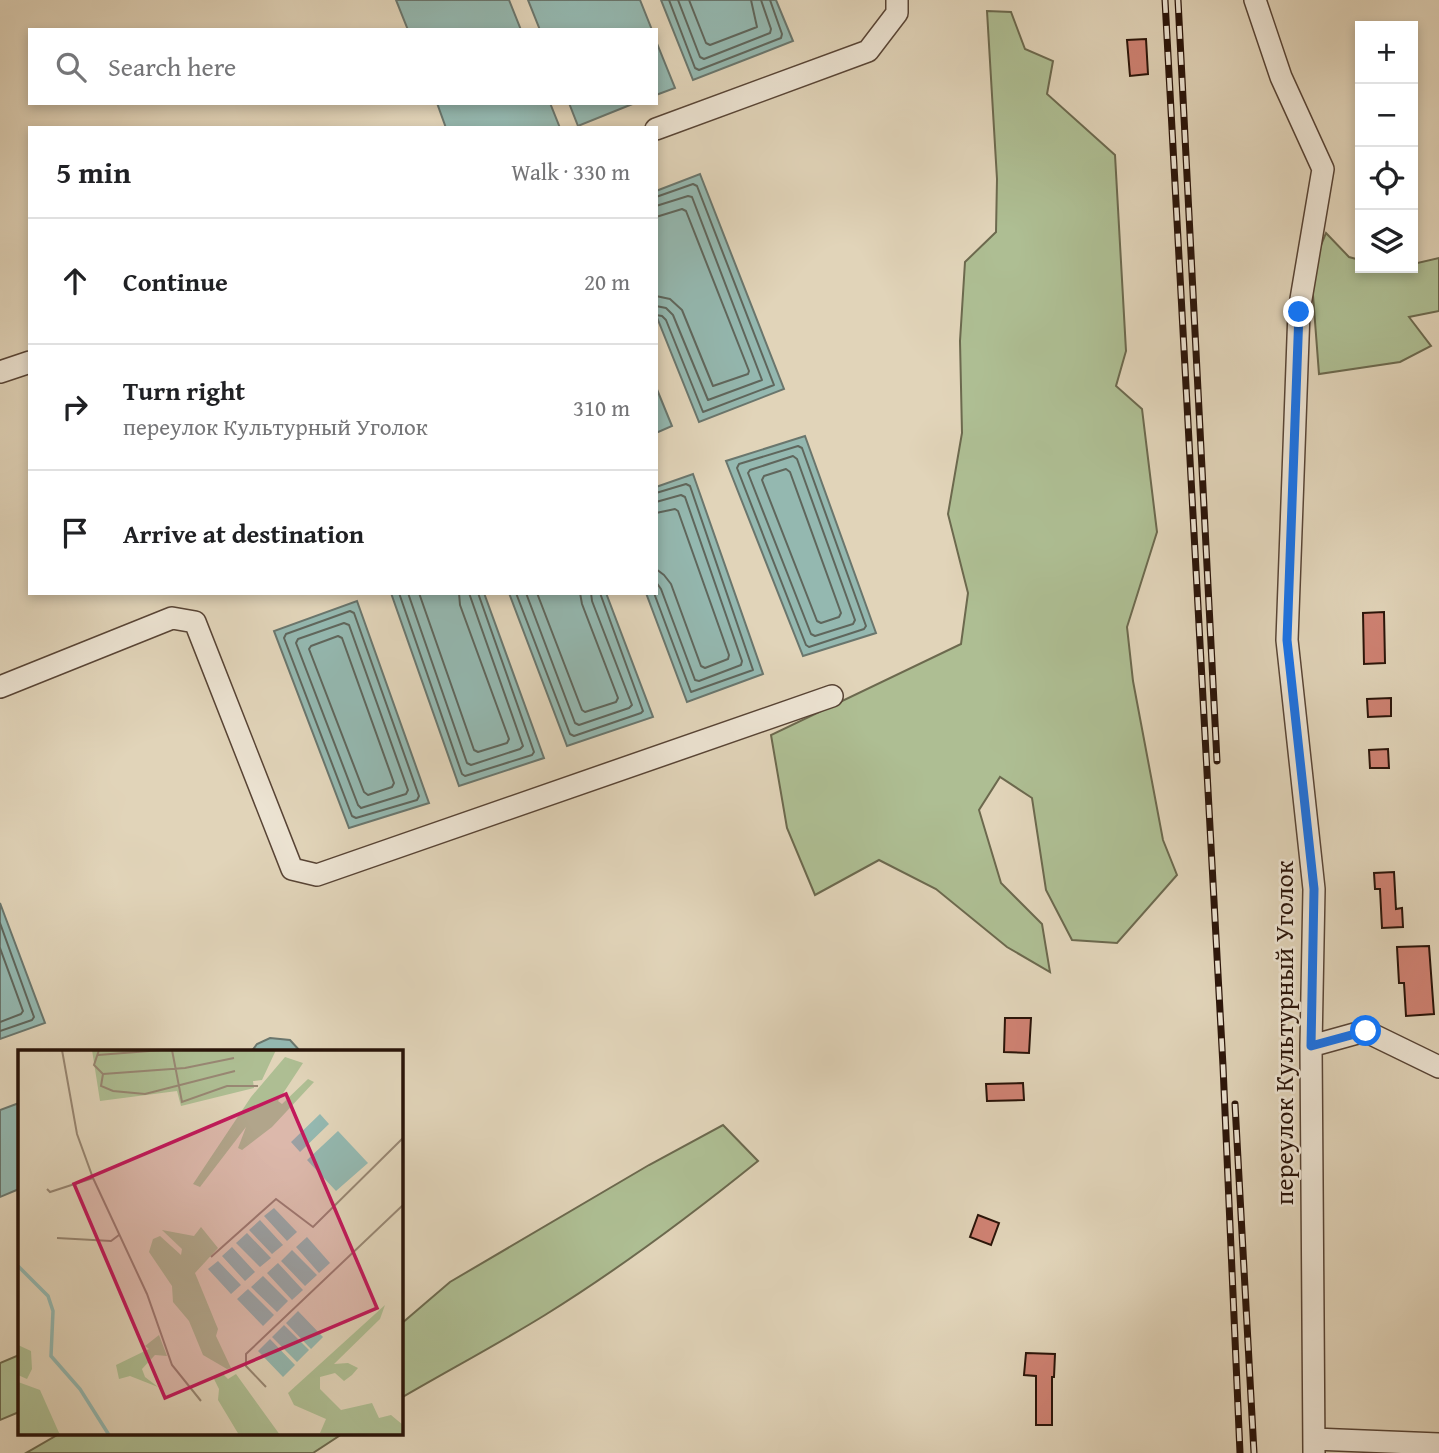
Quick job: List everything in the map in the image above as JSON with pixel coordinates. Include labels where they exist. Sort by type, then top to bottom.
[{"type":"street","points":[[658,128],[867,51],[897,13],[897,0]]},
{"type":"street","name":"переулок Культурный Уголок","points":[[1255,0],[1281,77],[1323,169],[1299,312],[1287,640],[1314,889],[1311,1046],[1314,1446]]},
{"type":"street","points":[[0,372],[28,363]]},
{"type":"street","points":[[0,687],[173,618],[195,622],[292,869],[317,875],[832,696]]},
{"type":"street","points":[[1311,1046],[1366,1031],[1439,1067]]},
{"type":"street","points":[[1314,1446],[1439,1444]]},
{"type":"green space","points":[[987,11],[1011,12],[1025,49],[1053,61],[1047,94],[1115,155],[1126,351],[1116,386],[1142,409],[1157,532],[1127,627],[1133,681],[1163,840],[1177,875],[1117,943],[1072,940],[1046,890],[1032,798],[1000,777],[979,810],[1001,883],[1042,924],[1050,972],[1007,947],[936,889],[879,860],[815,895],[787,828],[771,735],[961,644],[968,593],[948,514],[962,433],[960,341],[965,262],[996,232],[997,179]]},
{"type":"green space","points":[[1326,233],[1349,257],[1355,259],[1355,273],[1418,273],[1418,263],[1439,258],[1439,311],[1409,317],[1431,346],[1400,362],[1319,374],[1311,269]]},
{"type":"green space","points":[[723,1125],[758,1161],[654,1241],[573,1297],[402,1397],[402,1323],[450,1282],[649,1165]]},
{"type":"green space","points":[[18,1355],[18,1412],[0,1420],[0,1363]]},
{"type":"green space","points":[[56,1436],[339,1436],[313,1453],[26,1453]]},
{"type":"water","points":[[396,0],[509,0],[520,28],[407,28]]},
{"type":"water","points":[[528,0],[640,0],[651,28],[539,28]]},
{"type":"water","points":[[661,0],[776,0],[793,41],[693,80]]},
{"type":"water","points":[[658,46],[675,88],[658,94]]},
{"type":"water","points":[[438,105],[551,105],[559,126],[445,126]]},
{"type":"water","points":[[570,105],[630,105],[578,126]]},
{"type":"water","points":[[700,174],[784,389],[699,422],[658,320],[658,190]]},
{"type":"water","points":[[658,392],[672,426],[658,432]]},
{"type":"water","points":[[805,436],[876,633],[803,656],[726,461]]},
{"type":"water","points":[[693,474],[763,674],[687,702],[647,595],[658,595],[658,486]]},
{"type":"water","points":[[392,595],[485,595],[544,758],[459,786]]},
{"type":"water","points":[[510,595],[607,595],[653,717],[567,746]]},
{"type":"water","points":[[357,601],[429,803],[349,828],[274,631]]},
{"type":"water","points":[[0,903],[45,1023],[0,1039]]},
{"type":"water","points":[[270,1038],[290,1040],[299,1050],[252,1050],[257,1044]]},
{"type":"water","points":[[18,1103],[18,1189],[0,1197],[0,1110]]},
{"type":"building","points":[[1146,39],[1148,74],[1130,76],[1127,40]]},
{"type":"building","points":[[1384,612],[1385,663],[1364,664],[1363,613]]},
{"type":"building","points":[[1391,698],[1391,716],[1368,717],[1367,699]]},
{"type":"building","points":[[1388,749],[1389,768],[1370,768],[1369,750]]},
{"type":"building","points":[[1394,872],[1396,909],[1402,908],[1403,927],[1382,928],[1380,889],[1375,889],[1374,873]]},
{"type":"building","points":[[1429,946],[1434,1014],[1406,1016],[1404,983],[1399,983],[1397,947]]},
{"type":"building","points":[[1005,1018],[1031,1018],[1029,1053],[1004,1052]]},
{"type":"building","points":[[1023,1083],[1024,1100],[987,1101],[986,1084]]},
{"type":"building","points":[[978,1215],[999,1223],[991,1245],[970,1237]]},
{"type":"building","points":[[1026,1353],[1055,1354],[1052,1425],[1036,1425],[1036,1376],[1024,1375]]},
{"type":"railway","points":[[1165,0],[1223,1066],[1240,1453]]},
{"type":"railway","points":[[1178,0],[1217,761]]},
{"type":"railway","points":[[1235,1104],[1254,1453]]},
{"type":"route","points":[[1299,312],[1287,640],[1314,889],[1311,1046],[1366,1031]]}]
